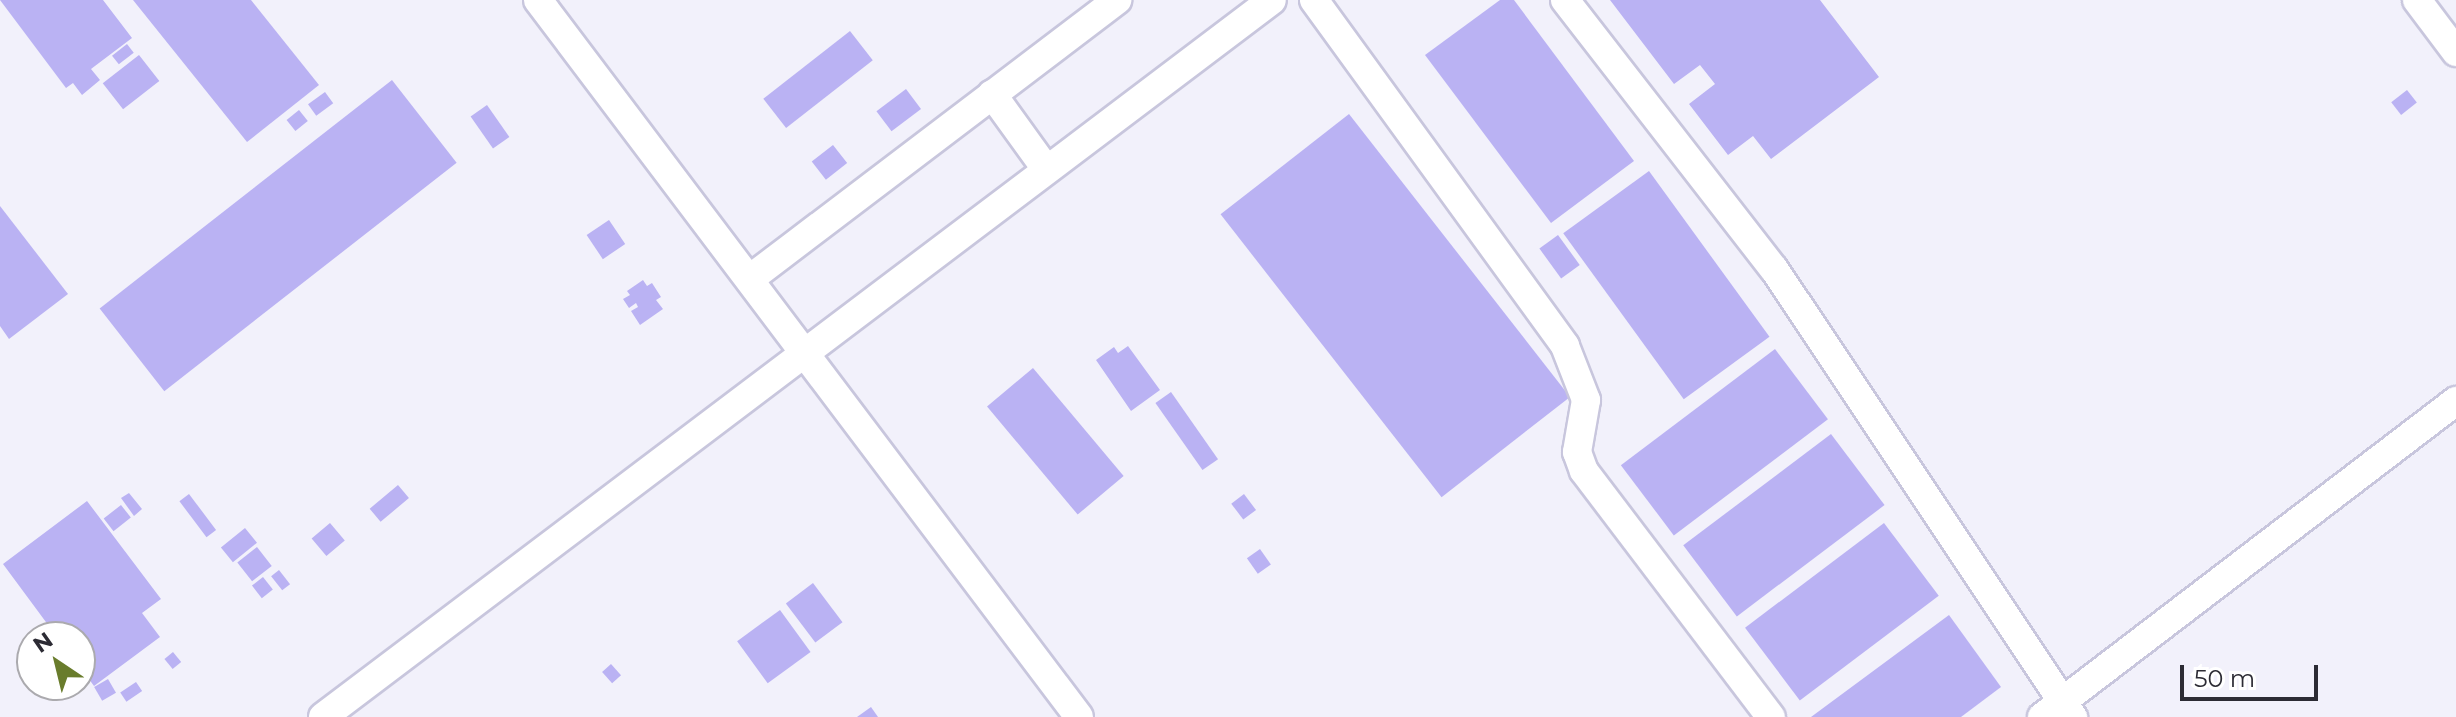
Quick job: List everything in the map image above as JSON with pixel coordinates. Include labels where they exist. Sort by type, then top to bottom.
[{"type":"street","points":[[538,0],[751,278],[1079,717]]},
{"type":"street","points":[[751,278],[1117,0]]},
{"type":"street","points":[[323,717],[1272,0]]},
{"type":"street","points":[[1314,0],[1565,346],[1586,400],[1577,452],[1584,471],[1771,717]]},
{"type":"street","points":[[1565,0],[1774,269],[2059,712],[2456,401]]},
{"type":"street","points":[[2417,0],[2456,52]]},
{"type":"street","points":[[992,94],[1046,169]]},
{"type":"building","points":[[0,0],[103,0],[132,38],[91,69],[100,80],[82,95],[73,83],[66,88]]},
{"type":"building","points":[[133,0],[251,0],[319,85],[247,142]]},
{"type":"building","points":[[1500,0],[1514,0],[1634,161],[1551,223],[1425,55]]},
{"type":"building","points":[[1610,0],[1820,0],[1879,77],[1771,159],[1753,136],[1728,155],[1689,104],[1715,84],[1700,65],[1674,84]]},
{"type":"building","points":[[850,31],[873,60],[786,128],[763,99]]},
{"type":"building","points":[[127,44],[134,53],[119,64],[112,56]]},
{"type":"building","points":[[139,55],[159,81],[123,109],[103,83]]},
{"type":"building","points":[[392,80],[457,163],[164,391],[100,308]]},
{"type":"building","points":[[906,89],[921,109],[891,131],[876,111]]},
{"type":"building","points":[[2407,90],[2417,103],[2401,115],[2391,102]]},
{"type":"building","points":[[325,92],[333,103],[316,116],[308,104]]},
{"type":"building","points":[[487,105],[509,137],[493,148],[471,116]]},
{"type":"building","points":[[299,110],[308,121],[295,131],[287,120]]},
{"type":"building","points":[[1349,114],[1570,397],[1442,497],[1221,214]]},
{"type":"building","points":[[833,145],[847,163],[826,180],[812,162]]},
{"type":"building","points":[[1649,171],[1769,337],[1684,399],[1563,233]]},
{"type":"building","points":[[0,206],[68,294],[9,339],[0,326]]},
{"type":"building","points":[[609,220],[625,244],[603,259],[587,235]]},
{"type":"building","points":[[1558,235],[1580,265],[1561,278],[1539,249]]},
{"type":"building","points":[[643,280],[647,286],[652,283],[661,297],[656,300],[663,309],[640,325],[631,311],[638,307],[636,303],[629,308],[623,299],[630,295],[627,291]]},
{"type":"building","points":[[1128,346],[1160,390],[1131,411],[1096,360],[1114,347],[1118,353]]},
{"type":"building","points":[[1775,349],[1828,419],[1674,535],[1621,465]]},
{"type":"building","points":[[1033,368],[1124,476],[1078,515],[987,407]]},
{"type":"building","points":[[1171,392],[1218,459],[1202,470],[1155,403]]},
{"type":"building","points":[[1831,434],[1885,505],[1737,616],[1683,545]]},
{"type":"building","points":[[398,485],[409,498],[381,522],[370,509]]},
{"type":"building","points":[[129,493],[142,509],[134,516],[121,498]]},
{"type":"building","points":[[189,494],[216,530],[206,537],[179,501]]},
{"type":"building","points":[[1244,494],[1256,510],[1243,520],[1231,504]]},
{"type":"building","points":[[87,501],[161,599],[142,613],[160,637],[96,685],[96,621],[45,621],[3,564]]},
{"type":"building","points":[[121,505],[131,518],[114,531],[104,519]]},
{"type":"building","points":[[330,523],[345,541],[326,556],[312,538]]},
{"type":"building","points":[[1884,523],[1939,596],[1800,700],[1745,628]]},
{"type":"building","points":[[245,528],[257,543],[233,562],[221,548]]},
{"type":"building","points":[[257,547],[272,566],[252,581],[237,562]]},
{"type":"building","points":[[1260,549],[1271,565],[1258,574],[1247,558]]},
{"type":"building","points":[[279,570],[290,584],[282,590],[271,576]]},
{"type":"building","points":[[263,577],[273,590],[262,598],[252,586]]},
{"type":"building","points":[[813,583],[842,622],[815,643],[786,603]]},
{"type":"building","points":[[780,610],[811,652],[768,683],[737,641]]},
{"type":"building","points":[[1949,615],[2001,687],[1961,717],[1811,717]]},
{"type":"building","points":[[173,652],[181,662],[173,669],[164,659]]},
{"type":"building","points":[[611,664],[621,675],[612,683],[602,672]]},
{"type":"building","points":[[108,679],[116,693],[102,701],[96,686]]},
{"type":"building","points":[[136,682],[142,691],[126,702],[120,693]]},
{"type":"building","points":[[871,707],[878,717],[857,717]]}]
